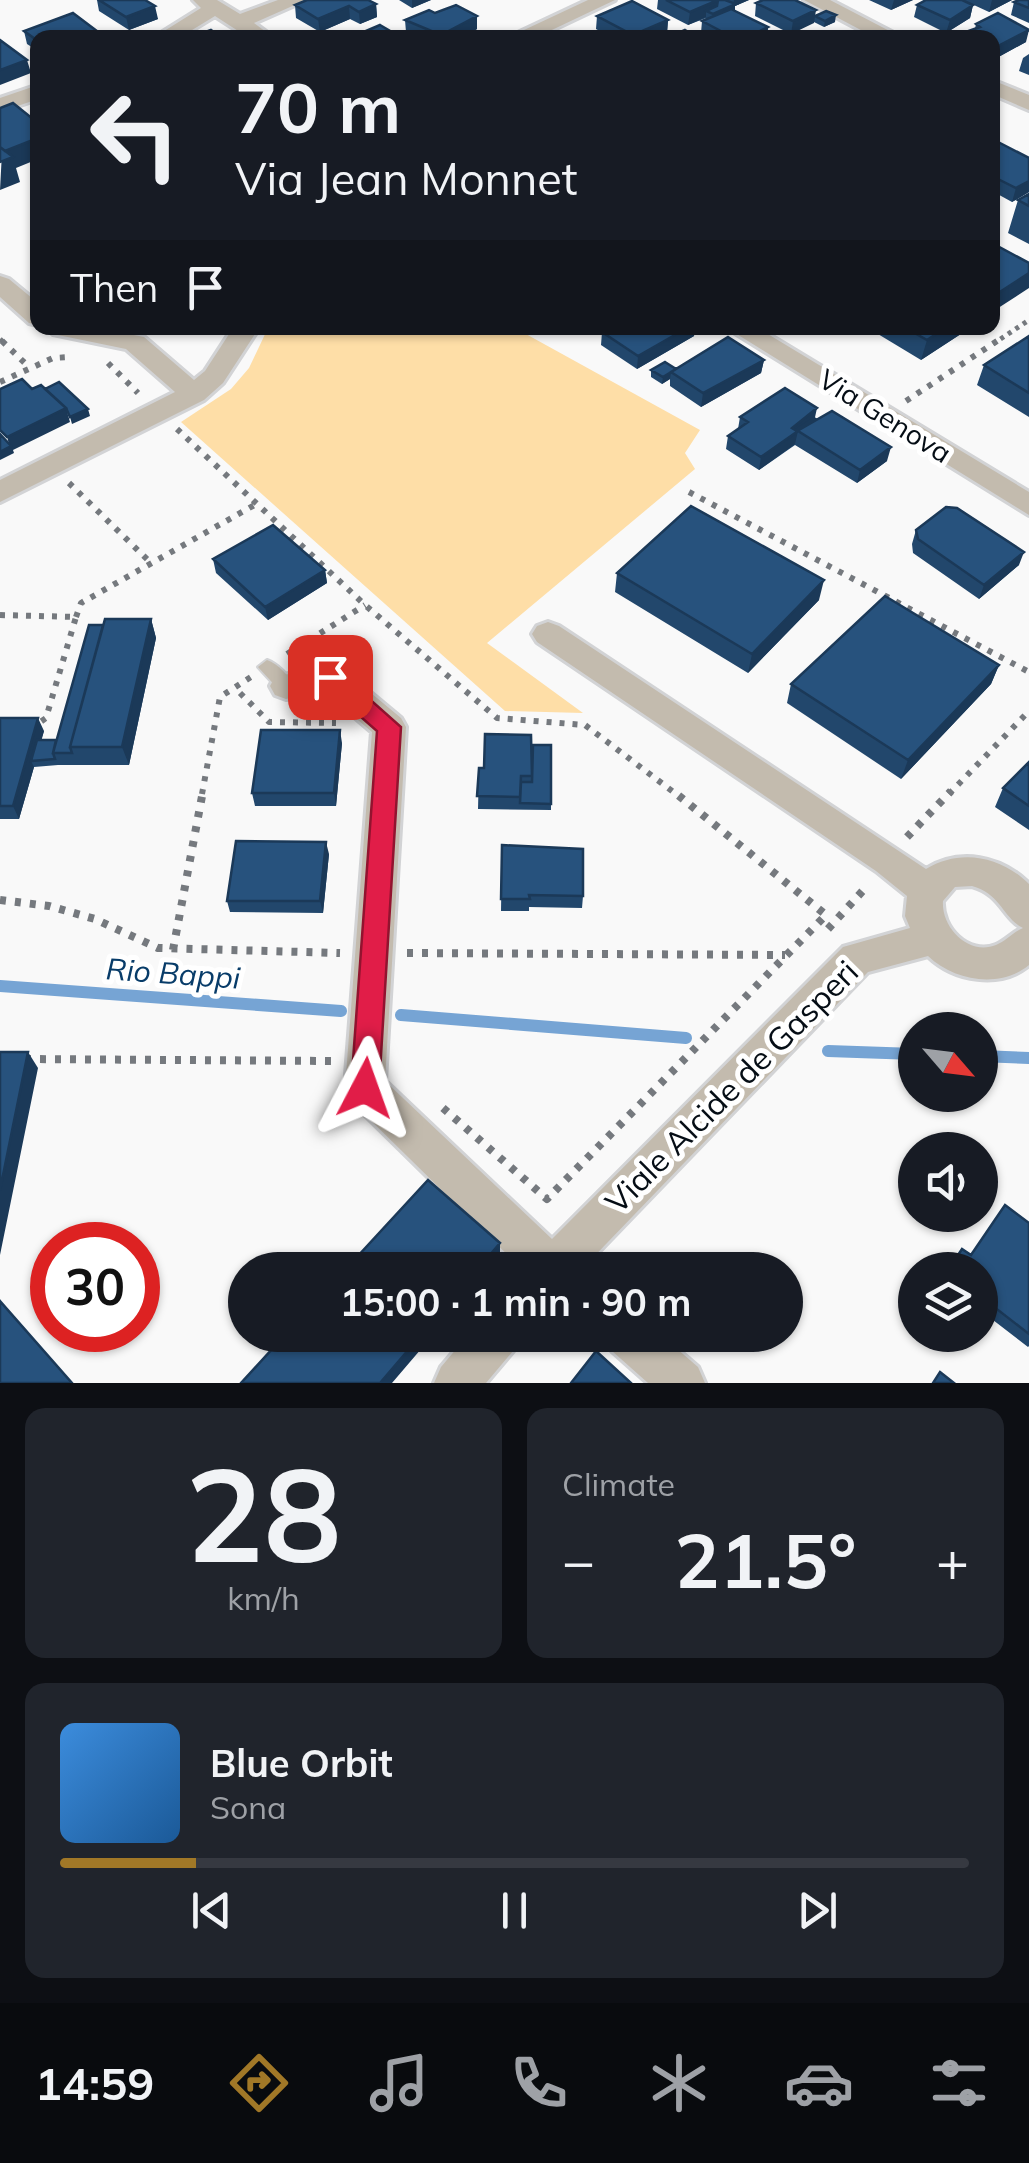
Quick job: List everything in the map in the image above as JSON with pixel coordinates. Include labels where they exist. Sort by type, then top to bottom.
[{"type":"street","points":[[239,22],[296,0]]},
{"type":"street","points":[[536,30],[605,0]]},
{"type":"street","points":[[814,0],[877,30]]},
{"type":"street","points":[[174,30],[209,4],[252,30]]},
{"type":"street","points":[[842,30],[859,21]]},
{"type":"street","points":[[1000,90],[1026,102]]},
{"type":"street","points":[[0,105],[30,95]]},
{"type":"street","points":[[1000,114],[1026,102]]},
{"type":"street","points":[[0,284],[30,310]]},
{"type":"street","points":[[134,335],[194,394]]},
{"type":"street","points":[[0,492],[194,394],[214,377],[241,335]]},
{"type":"street","name":"Via Genova","points":[[751,335],[1029,506]]},
{"type":"street","points":[[548,634],[889,860],[926,891]]},
{"type":"street","points":[[277,676],[330,677],[389,727],[375,953],[354,1062],[365,1088],[535,1252]]},
{"type":"street","points":[[1029,914],[1020,896],[998,878],[970,870],[944,875],[926,891],[922,914],[933,938],[956,958],[985,965],[1012,960],[1029,942]]},
{"type":"street","name":"Viale Alcide de Gasperi","points":[[570,1252],[856,958],[933,938]]},
{"type":"street","points":[[457,1383],[483,1352]]},
{"type":"street","points":[[647,1352],[682,1383]]},
{"type":"path","points":[[884,416],[1029,320]]},
{"type":"path","points":[[0,338],[30,368]]},
{"type":"path","points":[[0,382],[53,358],[76,357]]},
{"type":"path","points":[[97,359],[108,364],[150,404]]},
{"type":"path","points":[[169,422],[365,605],[497,718],[585,725],[603,735],[826,914],[547,1199],[435,1101]]},
{"type":"path","points":[[63,477],[151,563]]},
{"type":"path","points":[[689,492],[1029,672]]},
{"type":"path","points":[[29,730],[46,718],[81,603],[258,502]]},
{"type":"path","points":[[173,950],[220,696],[277,676],[365,605]]},
{"type":"path","points":[[0,615],[76,617]]},
{"type":"path","points":[[240,692],[269,722],[347,723]]},
{"type":"path","points":[[906,838],[1029,710]]},
{"type":"path","points":[[828,929],[878,874]]},
{"type":"path","points":[[0,900],[49,906],[94,918],[158,948],[173,950],[786,955]]},
{"type":"path","points":[[19,1059],[354,1062]]},
{"type":"shaded area","points":[[265,335],[528,335],[700,430],[685,453],[695,469],[487,643],[583,713],[505,711],[181,422],[231,389],[249,368]]},
{"type":"building","points":[[99,0],[145,0],[155,6],[126,17]]},
{"type":"building","points":[[307,0],[368,0],[376,4],[359,12],[349,6],[318,19],[295,5]]},
{"type":"building","points":[[666,0],[718,0],[690,12]]},
{"type":"building","points":[[718,0],[736,4],[713,14],[706,11],[717,6]]},
{"type":"building","points":[[795,0],[816,10],[793,21],[756,3]]},
{"type":"building","points":[[926,0],[962,0],[973,5],[950,20],[917,5]]},
{"type":"building","points":[[1029,0],[1029,8],[1014,2]]},
{"type":"building","points":[[632,1],[668,20],[645,30],[624,30],[597,16]]},
{"type":"building","points":[[456,5],[477,16],[450,30],[429,30],[405,20],[429,10],[435,13]]},
{"type":"building","points":[[731,9],[768,27],[719,30],[702,21]]},
{"type":"building","points":[[826,11],[836,15],[825,21],[815,16]]},
{"type":"building","points":[[73,13],[96,30],[30,30],[30,35],[24,31]]},
{"type":"building","points":[[998,13],[1029,30],[1000,45],[1000,30],[972,30],[980,27],[976,24]]},
{"type":"building","points":[[0,40],[27,60],[0,70]]},
{"type":"building","points":[[13,103],[30,117],[30,141],[5,151],[0,147],[0,108]]},
{"type":"building","points":[[1000,143],[1029,158],[1029,181],[1016,188],[1000,180]]},
{"type":"building","points":[[0,147],[13,157],[0,162]]},
{"type":"building","points":[[1029,194],[1029,206],[1018,200]]},
{"type":"building","points":[[1000,247],[1029,263],[1029,273],[1000,292]]},
{"type":"building","points":[[606,335],[675,335],[638,356]]},
{"type":"building","points":[[1029,336],[1029,393],[984,365]]},
{"type":"building","points":[[728,337],[764,360],[703,393],[671,372]]},
{"type":"building","points":[[665,362],[676,369],[663,377],[651,370]]},
{"type":"building","points":[[22,379],[32,389],[41,385],[66,408],[7,437],[0,430],[0,389]]},
{"type":"building","points":[[59,382],[88,409],[70,417],[66,408],[45,389]]},
{"type":"building","points":[[785,388],[817,408],[792,428],[797,431],[832,411],[891,447],[860,470],[798,431],[761,457],[728,436],[748,422],[740,417]]},
{"type":"building","points":[[0,434],[11,446],[0,452]]},
{"type":"building","points":[[691,506],[824,580],[752,654],[617,573]]},
{"type":"building","points":[[946,507],[957,508],[1024,552],[984,585],[918,539],[916,530]]},
{"type":"building","points":[[273,525],[325,570],[265,607],[213,559]]},
{"type":"building","points":[[885,596],[999,665],[908,760],[791,684]]},
{"type":"building","points":[[105,619],[151,619],[122,747],[70,747]]},
{"type":"building","points":[[89,625],[103,625],[70,747],[72,753],[53,753]]},
{"type":"building","points":[[0,718],[38,718],[13,806],[0,806]]},
{"type":"building","points":[[261,730],[340,730],[334,793],[252,793]]},
{"type":"building","points":[[485,734],[531,735],[532,776],[521,776],[520,797],[477,796],[479,768],[484,768]]},
{"type":"building","points":[[37,740],[56,740],[55,759],[31,761]]},
{"type":"building","points":[[533,745],[551,745],[551,804],[520,803],[521,782],[532,782]]},
{"type":"building","points":[[1029,762],[1029,806],[1003,788]]},
{"type":"building","points":[[236,841],[326,842],[320,901],[227,901]]},
{"type":"building","points":[[502,845],[583,849],[583,896],[501,899]]},
{"type":"building","points":[[0,1052],[28,1052],[0,1190]]},
{"type":"building","points":[[428,1180],[500,1243],[492,1252],[362,1252]]},
{"type":"building","points":[[1005,1205],[1029,1223],[1029,1334],[998,1310],[998,1252],[973,1252],[987,1232],[998,1232],[998,1215]]},
{"type":"building","points":[[0,1301],[30,1335],[30,1352],[45,1352],[72,1383],[0,1383]]},
{"type":"building","points":[[269,1352],[406,1352],[380,1383],[241,1383]]},
{"type":"building","points":[[597,1352],[631,1383],[571,1383]]},
{"type":"building","points":[[940,1372],[954,1383],[933,1383]]},
{"type":"waterway","name":"Rio Bappi","points":[[0,986],[341,1011]]},
{"type":"waterway","points":[[401,1015],[686,1038]]},
{"type":"waterway","name":"Rio Bappi","points":[[828,1051],[898,1053]]},
{"type":"waterway","name":"Rio Bappi","points":[[998,1057],[1029,1058]]},
{"type":"route","points":[[330,677],[389,727],[365,1088]]}]
